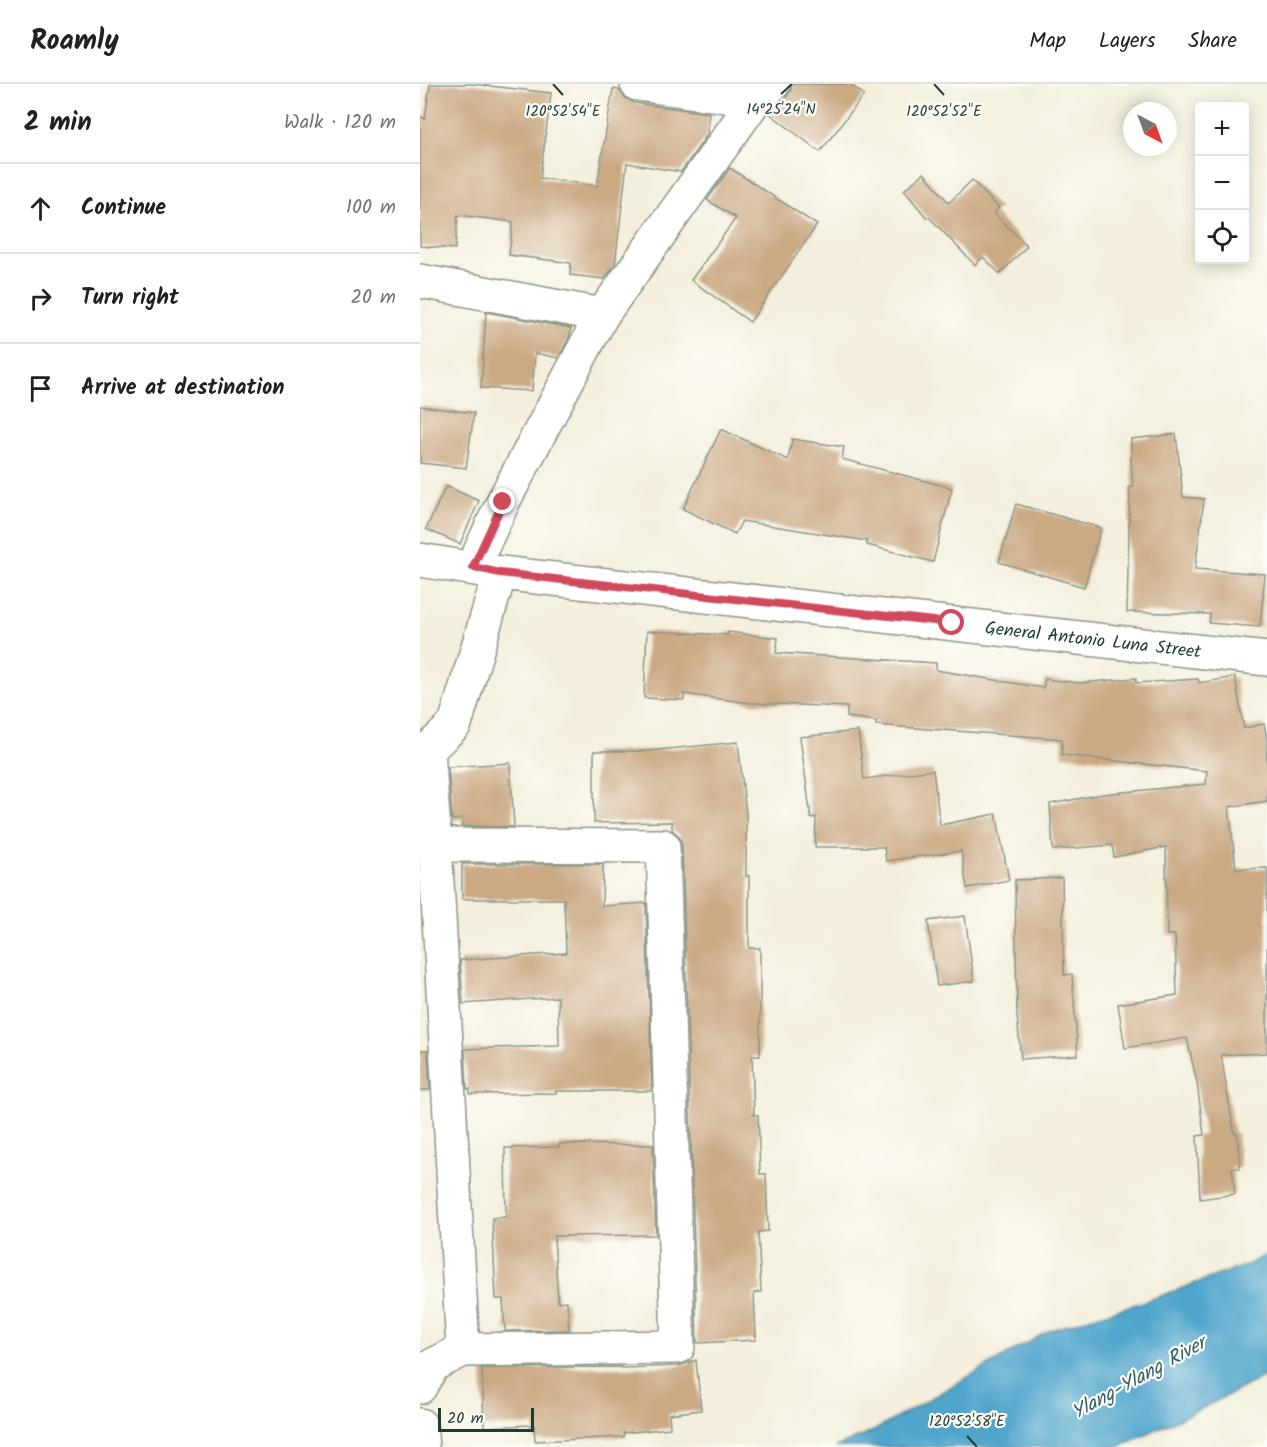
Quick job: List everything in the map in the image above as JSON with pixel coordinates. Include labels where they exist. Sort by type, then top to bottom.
[{"type":"street","points":[[637,84],[764,92]]},
{"type":"street","points":[[463,1350],[428,750],[455,724],[457,719],[486,570],[503,502],[602,315],[764,92]]},
{"type":"street","points":[[420,281],[602,315]]},
{"type":"street","name":"General Antonio Luna Street","points":[[420,560],[486,570],[1267,659]]},
{"type":"street","points":[[420,1387],[433,1365],[463,1350],[678,1347],[663,846],[435,845]]},
{"type":"street","points":[[420,1425],[422,1447]]},
{"type":"water","name":"Ylang-Ylang River","points":[[1267,1254],[1267,1375],[1207,1406],[1118,1447],[835,1447],[870,1433],[1050,1330],[1146,1301],[1249,1264]]},
{"type":"building","points":[[430,84],[472,84],[551,93],[540,178],[597,186],[613,89],[619,90],[625,98],[634,103],[709,113],[707,135],[681,172],[627,163],[615,265],[604,279],[570,275],[571,263],[509,255],[513,222],[458,215],[455,249],[420,246],[420,116],[425,119]]},
{"type":"building","points":[[791,84],[850,84],[864,95],[820,152],[769,113],[786,98],[791,90]]},
{"type":"building","points":[[730,168],[817,225],[750,322],[691,280],[736,218],[707,200]]},
{"type":"building","points":[[924,173],[949,203],[972,180],[999,208],[994,213],[1027,246],[1000,274],[983,257],[975,265],[929,217],[927,218],[904,190]]},
{"type":"building","points":[[486,312],[571,328],[569,338],[558,358],[535,353],[532,391],[481,388]]},
{"type":"building","points":[[420,406],[474,413],[466,468],[420,463]]},
{"type":"building","points":[[721,429],[788,460],[792,439],[844,447],[842,459],[952,488],[933,562],[867,545],[867,541],[742,521],[735,534],[683,509]]},
{"type":"building","points":[[1176,434],[1183,497],[1204,499],[1195,569],[1265,574],[1260,627],[1209,623],[1210,614],[1127,612],[1130,487],[1133,487],[1131,439]]},
{"type":"building","points":[[446,486],[479,501],[460,544],[426,529]]},
{"type":"building","points":[[1016,504],[1101,528],[1084,587],[999,562]]},
{"type":"building","points":[[647,631],[728,635],[728,632],[778,638],[776,653],[936,663],[936,670],[1043,688],[1045,679],[1080,683],[1136,678],[1136,683],[1198,679],[1199,683],[1235,677],[1244,728],[1264,724],[1267,740],[1267,801],[1229,807],[1236,869],[1267,868],[1267,1053],[1221,1055],[1234,1133],[1237,1133],[1240,1168],[1232,1168],[1235,1194],[1200,1199],[1197,1136],[1204,1135],[1197,1083],[1187,1038],[1125,1048],[1118,1004],[1177,995],[1175,935],[1167,935],[1166,847],[1114,857],[1112,845],[1053,850],[1050,804],[1103,794],[1206,784],[1207,771],[1062,755],[1062,739],[876,725],[876,721],[847,717],[847,707],[751,703],[684,694],[684,700],[644,698]]},
{"type":"building","points":[[858,731],[864,779],[933,770],[940,825],[996,814],[1009,880],[967,888],[961,851],[886,861],[884,847],[815,847],[816,817],[811,818],[800,737]]},
{"type":"building","points":[[738,742],[746,815],[749,948],[760,948],[760,1056],[752,1056],[754,1115],[758,1115],[760,1174],[766,1174],[768,1231],[758,1232],[761,1292],[754,1293],[756,1340],[697,1343],[682,845],[679,836],[672,830],[672,822],[594,823],[594,751],[647,751]]},
{"type":"building","points":[[510,763],[514,827],[462,826],[462,819],[452,820],[448,767]]},
{"type":"building","points":[[462,864],[603,864],[602,906],[646,903],[652,1091],[470,1094],[470,1089],[467,1089],[465,1049],[559,1046],[558,997],[463,1004],[460,960],[566,953],[564,899],[462,899]]},
{"type":"building","points":[[1062,878],[1064,975],[1072,974],[1078,1055],[1021,1059],[1017,1015],[1015,880]]},
{"type":"building","points":[[965,916],[974,981],[937,986],[928,921]]},
{"type":"building","points":[[420,1050],[428,1050],[430,1090],[420,1090]]},
{"type":"building","points":[[559,1144],[653,1145],[656,1235],[554,1236],[558,1302],[567,1301],[569,1330],[505,1331],[503,1299],[496,1299],[492,1218],[506,1217],[505,1148],[559,1147]]},
{"type":"building","points":[[696,1360],[701,1410],[669,1414],[670,1428],[623,1433],[624,1437],[535,1441],[534,1425],[484,1427],[482,1368],[678,1366]]},
{"type":"route","points":[[503,502],[473,567],[500,573],[952,623]]}]
